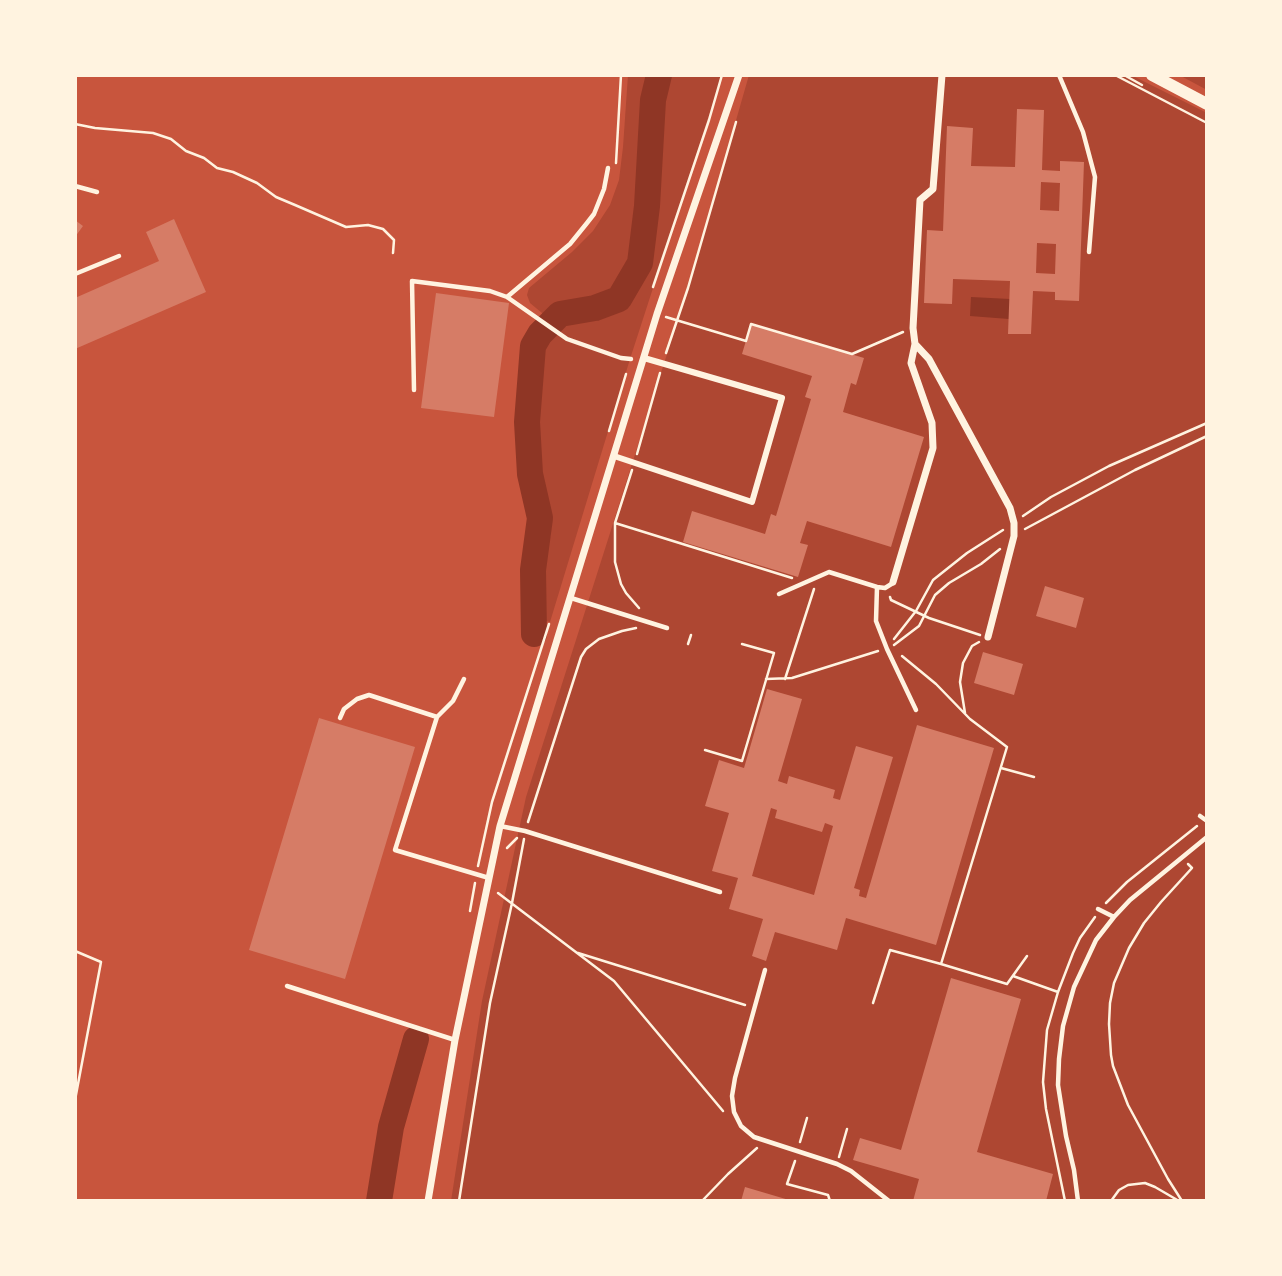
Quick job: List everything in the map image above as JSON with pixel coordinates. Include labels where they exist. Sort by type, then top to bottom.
[{"type":"main road","points":[[1153,75],[1207,104]]},
{"type":"street","points":[[428,1201],[455,1040],[500,827],[657,314],[739,75]]},
{"type":"street","points":[[893,582],[933,448],[932,423],[911,363],[915,344],[913,328],[920,200],[933,189],[942,75]]},
{"type":"street","points":[[915,344],[936,370],[1010,508],[1014,523],[1014,536],[988,637]]},
{"type":"street","points":[[614,456],[752,502],[782,398],[644,358]]},
{"type":"lane","points":[[1059,75],[1083,132],[1095,177],[1089,252]]},
{"type":"lane","points":[[507,297],[570,244],[587,223],[604,189],[608,168]]},
{"type":"lane","points":[[75,186],[97,192]]},
{"type":"lane","points":[[75,274],[118,256]]},
{"type":"lane","points":[[414,390],[412,281],[490,291],[507,297],[567,339],[631,359]]},
{"type":"lane","points":[[779,594],[829,572],[877,587],[885,588],[893,582]]},
{"type":"lane","points":[[877,587],[876,621],[916,710]]},
{"type":"lane","points":[[571,598],[667,628]]},
{"type":"lane","points":[[464,679],[453,701],[437,717],[395,850],[489,878]]},
{"type":"lane","points":[[340,718],[344,709],[357,699],[369,695],[437,717]]},
{"type":"lane","points":[[1200,816],[1206,820]]},
{"type":"lane","points":[[500,827],[525,831],[720,892]]},
{"type":"lane","points":[[1078,1201],[1058,1085],[1063,1026],[1074,987],[1096,940],[1114,917],[1130,900],[1207,837]]},
{"type":"lane","points":[[1099,910],[1114,917]]},
{"type":"lane","points":[[765,970],[732,1096],[734,1112],[741,1126],[754,1138],[837,1164],[851,1171],[889,1201]]},
{"type":"lane","points":[[286,986],[455,1040]]},
{"type":"path","points":[[615,168],[621,75]]},
{"type":"path","points":[[651,296],[722,75]]},
{"type":"path","points":[[1115,75],[1207,122]]},
{"type":"path","points":[[657,625],[632,600],[621,584],[615,562],[615,523],[678,320],[738,112]]},
{"type":"path","points":[[75,124],[153,133],[171,139],[186,151],[204,158],[217,168],[233,172],[257,183],[276,197],[346,227],[368,225],[383,229],[394,240],[393,253]]},
{"type":"path","points":[[657,314],[746,341],[751,324],[852,354],[913,328]]},
{"type":"path","points":[[887,649],[916,611],[933,580],[967,553],[1051,497],[1109,466],[1207,423]]},
{"type":"path","points":[[766,679],[785,679],[887,649],[919,625],[935,595],[949,583],[981,564],[1014,536],[1135,470],[1207,436]]},
{"type":"path","points":[[615,523],[805,583]]},
{"type":"path","points":[[785,679],[817,577]]},
{"type":"path","points":[[885,588],[891,600],[925,616],[988,637]]},
{"type":"path","points":[[459,1201],[489,1003],[525,831],[581,657],[591,643],[599,639],[622,631],[657,625]]},
{"type":"path","points":[[688,644],[691,635]]},
{"type":"path","points":[[965,714],[960,682],[963,663],[972,646],[988,637]]},
{"type":"path","points":[[705,750],[742,761],[774,653],[742,644]]},
{"type":"path","points":[[887,649],[898,653],[936,684],[965,714],[1007,747],[941,964]]},
{"type":"path","points":[[1001,768],[1034,778]]},
{"type":"path","points":[[1065,1201],[1043,1082],[1047,1030],[1058,992],[1080,938],[1099,910],[1127,882],[1206,820]]},
{"type":"path","points":[[505,850],[525,831]]},
{"type":"path","points":[[1180,1201],[1128,1105],[1113,1066],[1108,1024],[1114,983],[1129,948],[1144,923],[1192,868],[1182,857]]},
{"type":"path","points":[[495,891],[614,981],[726,1114],[741,1126]]},
{"type":"path","points":[[873,1003],[890,950],[1007,984],[1027,956]]},
{"type":"path","points":[[75,951],[101,961],[75,1100]]},
{"type":"path","points":[[575,952],[755,1008]]},
{"type":"path","points":[[1013,976],[1058,992]]},
{"type":"path","points":[[837,1164],[847,1129]]},
{"type":"path","points":[[702,1201],[764,1141]]},
{"type":"path","points":[[1111,1201],[1119,1190],[1128,1185],[1145,1183],[1180,1201]]},
{"type":"path","points":[[787,1184],[828,1195],[830,1201]]},
{"type":"shaded area","points":[[628,75],[722,75],[630,359],[550,622],[538,619],[539,591],[551,533],[549,512],[539,474],[534,431],[542,347],[542,313],[530,303],[527,295],[529,288],[593,231],[610,205],[619,180]]},
{"type":"shaded area","points":[[749,75],[1131,75],[1207,113],[1207,1201],[451,1201],[482,1001],[526,797],[688,288]]},
{"type":"shaded area","points":[[1179,75],[1207,75],[1207,90],[1194,83]]},
{"type":"shaded area","points":[[971,297],[1010,299],[1009,319],[970,316]]},
{"type":"building","points":[[1017,109],[1044,110],[1042,170],[1060,171],[1060,161],[1084,162],[1079,301],[1055,300],[1055,292],[1033,291],[1031,334],[1008,334],[1010,281],[953,279],[952,304],[924,303],[927,230],[943,231],[947,126],[973,128],[971,166],[1015,167]],"holes":[[[1041,182],[1060,183],[1059,211],[1040,210]],[[1037,243],[1056,244],[1055,274],[1036,273]]]},
{"type":"building","points":[[174,219],[206,292],[75,349],[75,298],[159,261],[146,232]]},
{"type":"building","points":[[75,220],[83,226],[75,237]]},
{"type":"building","points":[[436,293],[509,303],[494,417],[421,408]]},
{"type":"building","points":[[751,324],[864,358],[856,385],[851,383],[843,412],[924,437],[891,547],[807,521],[800,543],[808,545],[798,577],[683,542],[692,511],[765,534],[771,514],[776,516],[811,399],[805,397],[812,376],[742,354]]},
{"type":"building","points":[[1045,586],[1084,598],[1076,628],[1036,616]]},
{"type":"building","points":[[983,652],[1023,664],[1014,695],[974,683]]},
{"type":"building","points":[[767,689],[802,699],[778,781],[787,784],[789,776],[835,790],[833,798],[840,800],[856,746],[893,757],[854,888],[860,890],[859,896],[866,898],[917,725],[994,748],[936,945],[846,918],[837,950],[775,932],[766,961],[752,956],[763,919],[729,909],[738,878],[712,871],[729,813],[705,806],[719,760],[744,768]],"holes":[[[771,808],[777,810],[775,818],[822,832],[825,823],[833,826],[814,895],[752,876]]]},
{"type":"building","points":[[319,718],[415,747],[345,979],[249,950]]},
{"type":"building","points":[[951,978],[1021,999],[977,1152],[1053,1174],[1046,1201],[913,1201],[919,1179],[853,1160],[860,1138],[901,1150]]},
{"type":"building","points":[[745,1187],[789,1200],[741,1201]]},
{"type":"waterway","points":[[534,634],[533,570],[540,518],[530,474],[527,422],[533,346],[540,334],[560,314],[595,308],[619,299],[640,263],[647,206],[653,100],[659,75]]},
{"type":"waterway","points":[[379,1201],[391,1127],[416,1039]]}]
